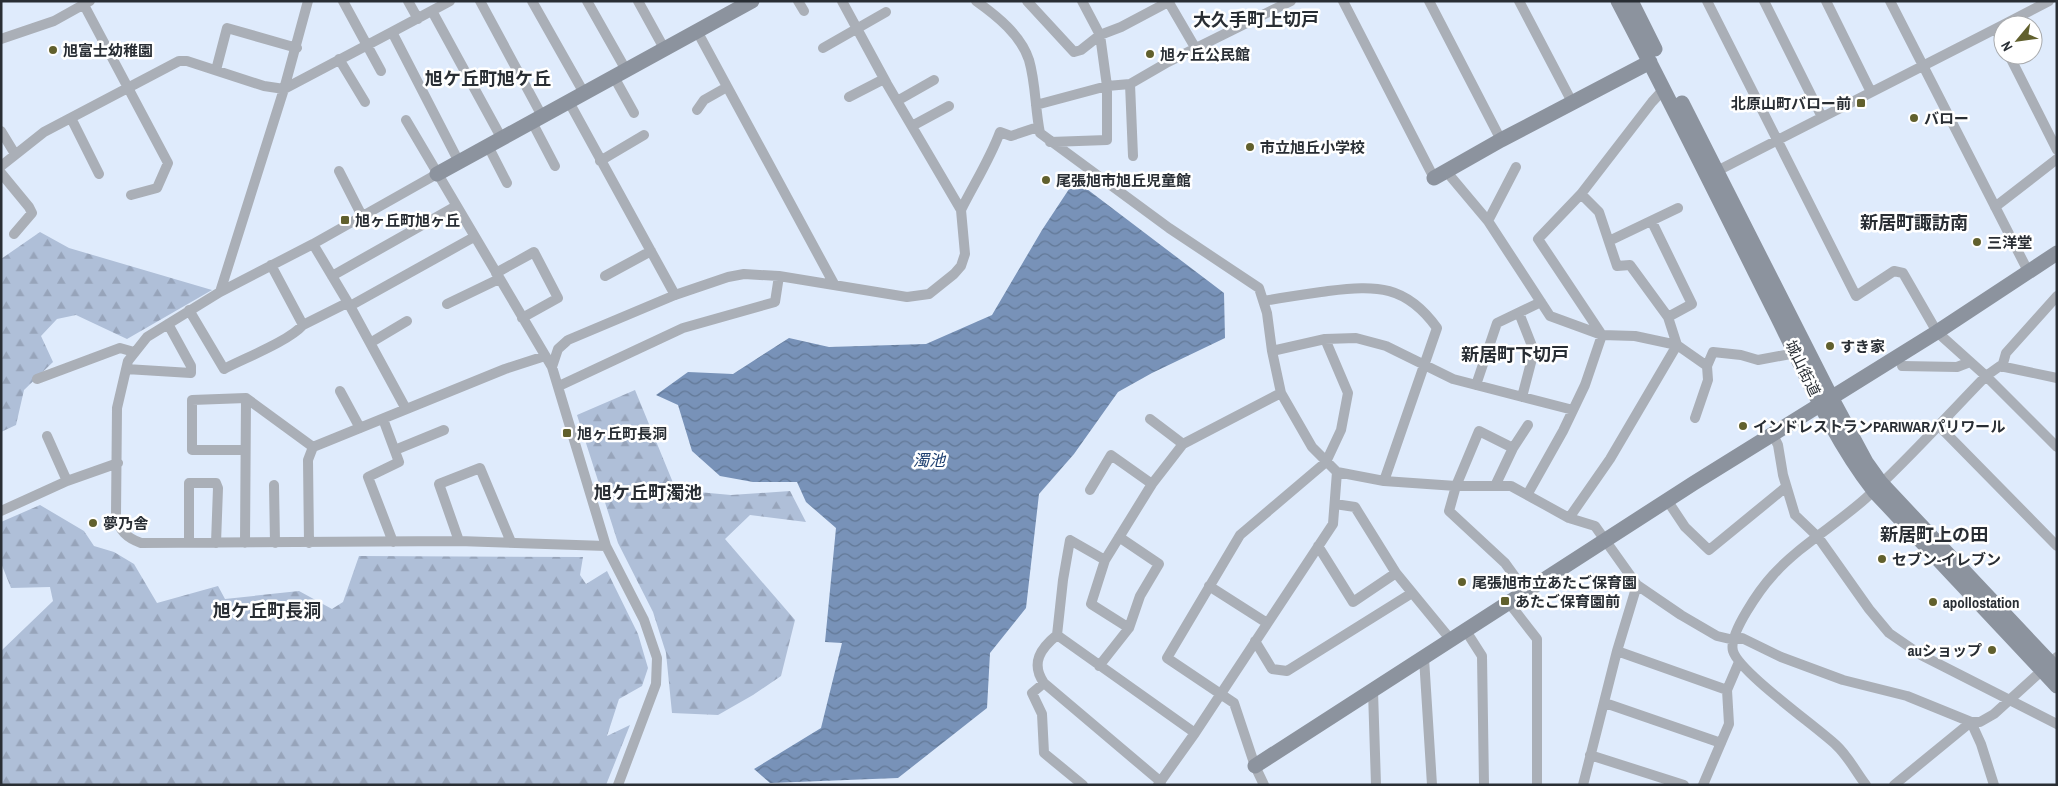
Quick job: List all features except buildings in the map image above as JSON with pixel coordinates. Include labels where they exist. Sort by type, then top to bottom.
[{"type":"street","points":[[220,292],[284,89],[308,1]]},
{"type":"street","points":[[343,1],[381,71]]},
{"type":"street","points":[[408,1],[418,19]]},
{"type":"street","points":[[1,166],[44,132],[179,61],[187,61],[264,86],[284,89],[450,1]]},
{"type":"street","points":[[480,1],[537,119],[555,166]]},
{"type":"street","points":[[532,1],[584,92]]},
{"type":"street","points":[[587,1],[620,73],[634,113]]},
{"type":"street","points":[[638,1],[665,50]]},
{"type":"street","points":[[606,546],[459,541],[142,543],[132,540],[122,532],[116,515],[118,463],[117,408],[128,361],[147,337],[220,292],[313,244],[584,92],[665,50],[736,5],[752,1]]},
{"type":"street","points":[[798,1],[804,12]]},
{"type":"street","points":[[552,367],[558,349],[568,340],[675,295],[728,276],[744,274],[779,276],[907,297],[929,294],[961,266],[965,254],[961,210],[884,79],[842,1]]},
{"type":"street","points":[[976,1],[996,15],[1017,37],[1025,49],[1030,62],[1040,133],[1170,228],[1259,288],[1264,301],[1281,393],[1312,447],[1337,472],[1384,481],[1456,486],[1511,486],[1570,518],[1595,526],[1637,585],[1717,636],[1734,640],[1742,638],[1774,654],[1843,680],[1907,696],[1971,722],[1980,722],[1994,714],[2052,665]]},
{"type":"street","points":[[1027,1],[1074,52],[1082,50],[1100,35],[1121,27],[1169,1],[1196,48]]},
{"type":"street","points":[[1050,142],[1107,140],[1107,86],[1100,35],[1082,1]]},
{"type":"street","points":[[1036,105],[1107,86],[1130,84],[1196,48],[1291,1]]},
{"type":"street","points":[[1344,1],[1440,174],[1488,221],[1550,316],[1602,335],[1634,336],[1677,345],[1707,366]]},
{"type":"street","points":[[1429,1],[1501,140]]},
{"type":"street","points":[[1519,1],[1572,102]]},
{"type":"street","name":"城山街道","points":[[1618,1],[1796,352],[1826,400]]},
{"type":"street","name":"城山街道","points":[[1631,1],[1717,171],[1826,400],[1856,468],[1878,487],[2052,665],[2057,686]]},
{"type":"street","points":[[1707,1],[1856,296],[1894,271],[1903,273],[1937,332],[1986,376],[2057,447]]},
{"type":"street","points":[[1764,1],[1822,117]]},
{"type":"street","points":[[1826,1],[1870,92]]},
{"type":"street","points":[[1890,1],[2029,273]]},
{"type":"street","points":[[2022,15],[2049,1]]},
{"type":"street","points":[[1,39],[54,21],[87,3],[168,163],[158,188],[131,195]]},
{"type":"street","points":[[432,11],[502,139]]},
{"type":"street","points":[[823,48],[886,12]]},
{"type":"street","points":[[216,70],[227,28],[296,48]]},
{"type":"street","points":[[1717,171],[1993,30]]},
{"type":"street","points":[[697,31],[834,284]]},
{"type":"street","points":[[392,32],[459,162]]},
{"type":"street","points":[[340,59],[365,102]]},
{"type":"street","points":[[1440,174],[1650,62]]},
{"type":"street","points":[[2014,65],[2057,150]]},
{"type":"street","points":[[849,97],[884,79]]},
{"type":"street","points":[[897,101],[934,80]]},
{"type":"street","points":[[1130,84],[1133,156]]},
{"type":"street","points":[[697,110],[704,100],[727,87]]},
{"type":"street","points":[[1602,335],[1538,239],[1581,194],[1664,89]]},
{"type":"street","points":[[569,102],[675,295]]},
{"type":"street","points":[[912,126],[949,106]]},
{"type":"street","points":[[71,118],[99,174]]},
{"type":"street","points":[[406,120],[552,367],[606,546],[644,620],[657,658],[656,684],[618,785]]},
{"type":"street","points":[[961,210],[973,184],[994,150],[1000,132],[1010,136],[1038,127]]},
{"type":"street","points":[[1,131],[15,154]]},
{"type":"street","points":[[600,161],[644,136]]},
{"type":"street","points":[[488,146],[507,183]]},
{"type":"street","points":[[1994,207],[2057,159]]},
{"type":"street","points":[[1488,221],[1516,167]]},
{"type":"street","points":[[339,171],[362,216]]},
{"type":"street","points":[[1,173],[32,213],[14,234]]},
{"type":"street","points":[[1570,518],[1610,459],[1677,345],[1668,317],[1630,265],[1617,266],[1599,212],[1581,194]]},
{"type":"street","points":[[332,276],[456,206]]},
{"type":"street","points":[[1608,241],[1652,222],[1678,208]]},
{"type":"street","points":[[1652,222],[1692,304],[1668,317]]},
{"type":"street","points":[[189,310],[224,369],[284,338],[303,325],[348,305],[474,237]]},
{"type":"street","points":[[313,244],[406,409]]},
{"type":"street","points":[[606,276],[651,251]]},
{"type":"street","points":[[447,304],[497,276],[534,252],[558,298],[522,318]]},
{"type":"street","points":[[1255,766],[1667,500],[1937,332],[2057,253]]},
{"type":"street","points":[[271,265],[303,325]]},
{"type":"street","points":[[559,386],[682,328],[775,302],[779,276]]},
{"type":"street","points":[[1264,301],[1360,287],[1379,288],[1394,292],[1424,311],[1437,328],[1384,481]]},
{"type":"street","points":[[1476,385],[1497,323],[1541,302]]},
{"type":"street","points":[[2002,367],[2006,353],[2055,304]]},
{"type":"street","points":[[1519,313],[1534,351],[1522,397]]},
{"type":"street","points":[[370,343],[407,321]]},
{"type":"street","points":[[126,369],[191,373],[191,366],[168,324]]},
{"type":"street","points":[[1527,495],[1585,385],[1602,335]]},
{"type":"street","points":[[1272,351],[1325,339],[1356,338],[1386,346],[1453,379],[1573,410]]},
{"type":"street","points":[[1264,785],[1255,766],[1234,703],[1167,658],[1240,535],[1326,462],[1341,430],[1348,393],[1325,339]]},
{"type":"street","points":[[37,380],[120,348],[134,352]]},
{"type":"street","points":[[1695,418],[1708,380],[1707,366],[1713,352],[1758,360],[1796,352]]},
{"type":"street","points":[[309,543],[308,460],[313,446],[505,369],[545,356]]},
{"type":"street","points":[[1902,366],[1957,368],[1970,362]]},
{"type":"street","points":[[1866,785],[1838,747],[1739,662],[1733,651],[1734,640],[1740,624],[1771,577],[1789,558],[1818,537],[1878,487],[1997,367],[2057,378]]},
{"type":"street","points":[[340,391],[360,428]]},
{"type":"street","points":[[1129,628],[1091,604],[1105,560],[1152,484],[1183,444],[1281,393]]},
{"type":"street","points":[[245,450],[192,450],[192,400],[246,398],[313,446]]},
{"type":"street","points":[[245,543],[246,398]]},
{"type":"street","points":[[383,419],[399,462],[368,477],[393,542]]},
{"type":"street","points":[[1150,420],[1183,444]]},
{"type":"street","points":[[1495,486],[1513,448],[1528,425]]},
{"type":"street","points":[[1938,425],[2057,546]]},
{"type":"street","points":[[395,450],[444,430]]},
{"type":"street","points":[[1513,448],[1479,431],[1456,486],[1450,511],[1505,563],[1526,592]]},
{"type":"street","points":[[1772,433],[1778,444],[1786,487],[1795,515],[1818,537],[1869,609],[1889,633],[1921,655],[2057,724]]},
{"type":"street","points":[[47,436],[67,482]]},
{"type":"street","points":[[1090,490],[1111,455],[1152,484]]},
{"type":"street","points":[[1,511],[67,482],[118,463]]},
{"type":"street","points":[[459,541],[439,484],[480,468],[511,542]]},
{"type":"street","points":[[1105,560],[1070,540],[1063,580],[1057,635],[1043,646],[1037,662],[1039,676],[1044,683],[1160,784],[1333,524],[1337,472]]},
{"type":"street","points":[[189,542],[189,483],[216,483],[218,488],[216,543]]},
{"type":"street","points":[[274,485],[275,543]]},
{"type":"street","points":[[1667,500],[1684,528],[1709,550],[1786,487]]},
{"type":"street","points":[[1335,504],[1355,508],[1396,573],[1451,640]]},
{"type":"street","points":[[1099,666],[1129,628],[1140,596],[1159,564],[1119,537]]},
{"type":"street","points":[[1318,546],[1353,602],[1396,573]]},
{"type":"street","points":[[1583,785],[1617,651],[1637,585]]},
{"type":"street","points":[[1209,586],[1267,622]]},
{"type":"street","points":[[1255,641],[1272,669],[1287,671],[1412,593]]},
{"type":"street","points":[[1509,603],[1537,639],[1537,785]]},
{"type":"street","points":[[1466,631],[1482,656],[1484,785]]},
{"type":"street","points":[[1057,635],[1195,733]]},
{"type":"street","points":[[1617,651],[1727,690]]},
{"type":"street","points":[[1424,658],[1432,785]]},
{"type":"street","points":[[1703,785],[1729,724],[1727,690],[1739,662]]},
{"type":"street","points":[[1044,683],[1032,693],[1042,714],[1044,753],[1083,785]]},
{"type":"street","points":[[1373,691],[1376,785]]},
{"type":"street","points":[[1605,703],[1721,743]]},
{"type":"street","points":[[1894,785],[1971,722]]},
{"type":"street","points":[[1971,722],[1981,744],[1994,785]]},
{"type":"street","points":[[1590,755],[1684,785]]},
{"type":"green space","points":[[40,232],[69,248],[212,290],[127,339],[76,315],[57,319],[41,336],[53,362],[24,390],[16,425],[1,432],[1,259]]},
{"type":"green space","points":[[635,390],[676,490],[731,495],[790,491],[806,522],[750,515],[725,539],[795,620],[781,676],[718,715],[672,713],[666,653],[653,612],[618,543],[577,415]]},
{"type":"green space","points":[[40,505],[84,531],[94,546],[114,552],[134,564],[157,603],[218,586],[225,599],[299,591],[332,609],[343,602],[359,556],[583,557],[580,575],[586,584],[607,571],[638,634],[648,668],[642,686],[619,699],[607,736],[630,725],[606,785],[1,785],[1,651],[53,601],[50,587],[11,588],[1,563],[1,522]]},
{"type":"water","name":"濁池","points":[[1075,180],[1224,293],[1225,338],[1152,373],[1118,392],[1074,454],[1039,494],[1026,608],[990,653],[987,708],[898,778],[770,783],[754,769],[821,728],[842,643],[825,642],[836,528],[806,502],[797,482],[753,482],[720,476],[692,451],[678,405],[656,395],[688,372],[733,374],[789,338],[829,347],[926,344],[992,315],[1042,230]]},
{"type":"place","name":"旭富士幼稚園","points":[[53,50]]},
{"type":"place","name":"旭ヶ丘公民館","points":[[1150,54]]},
{"type":"place","name":"北原山町バロー前","points":[[1861,103]]},
{"type":"place","name":"バロー","points":[[1914,118]]},
{"type":"place","name":"市立旭丘小学校","points":[[1250,147]]},
{"type":"place","name":"尾張旭市旭丘児童館","points":[[1046,180]]},
{"type":"place","name":"旭ヶ丘町旭ヶ丘","points":[[345,220]]},
{"type":"place","name":"三洋堂","points":[[1977,242]]},
{"type":"place","name":"すき家","points":[[1830,346]]},
{"type":"place","name":"インドレストランPARIWARパリワール","points":[[1743,426]]},
{"type":"place","name":"旭ヶ丘町長洞","points":[[567,433]]},
{"type":"place","name":"夢乃舎","points":[[93,523]]},
{"type":"place","name":"セブン-イレブン","points":[[1882,559]]},
{"type":"place","name":"尾張旭市立あたご保育園","points":[[1462,582]]},
{"type":"place","name":"あたご保育園前","points":[[1505,601]]},
{"type":"place","name":"apollostation","points":[[1933,602]]},
{"type":"place","name":"auショップ","points":[[1992,650]]},
{"type":"district","name":"大久手町上切戸","points":[[1256,19]]},
{"type":"district","name":"旭ケ丘町旭ケ丘","points":[[488,78]]},
{"type":"district","name":"新居町諏訪南","points":[[1914,222]]},
{"type":"district","name":"新居町下切戸","points":[[1515,354]]},
{"type":"district","name":"旭ケ丘町濁池","points":[[648,492]]},
{"type":"district","name":"新居町上の田","points":[[1934,534]]},
{"type":"district","name":"旭ケ丘町長洞","points":[[267,610]]}]
